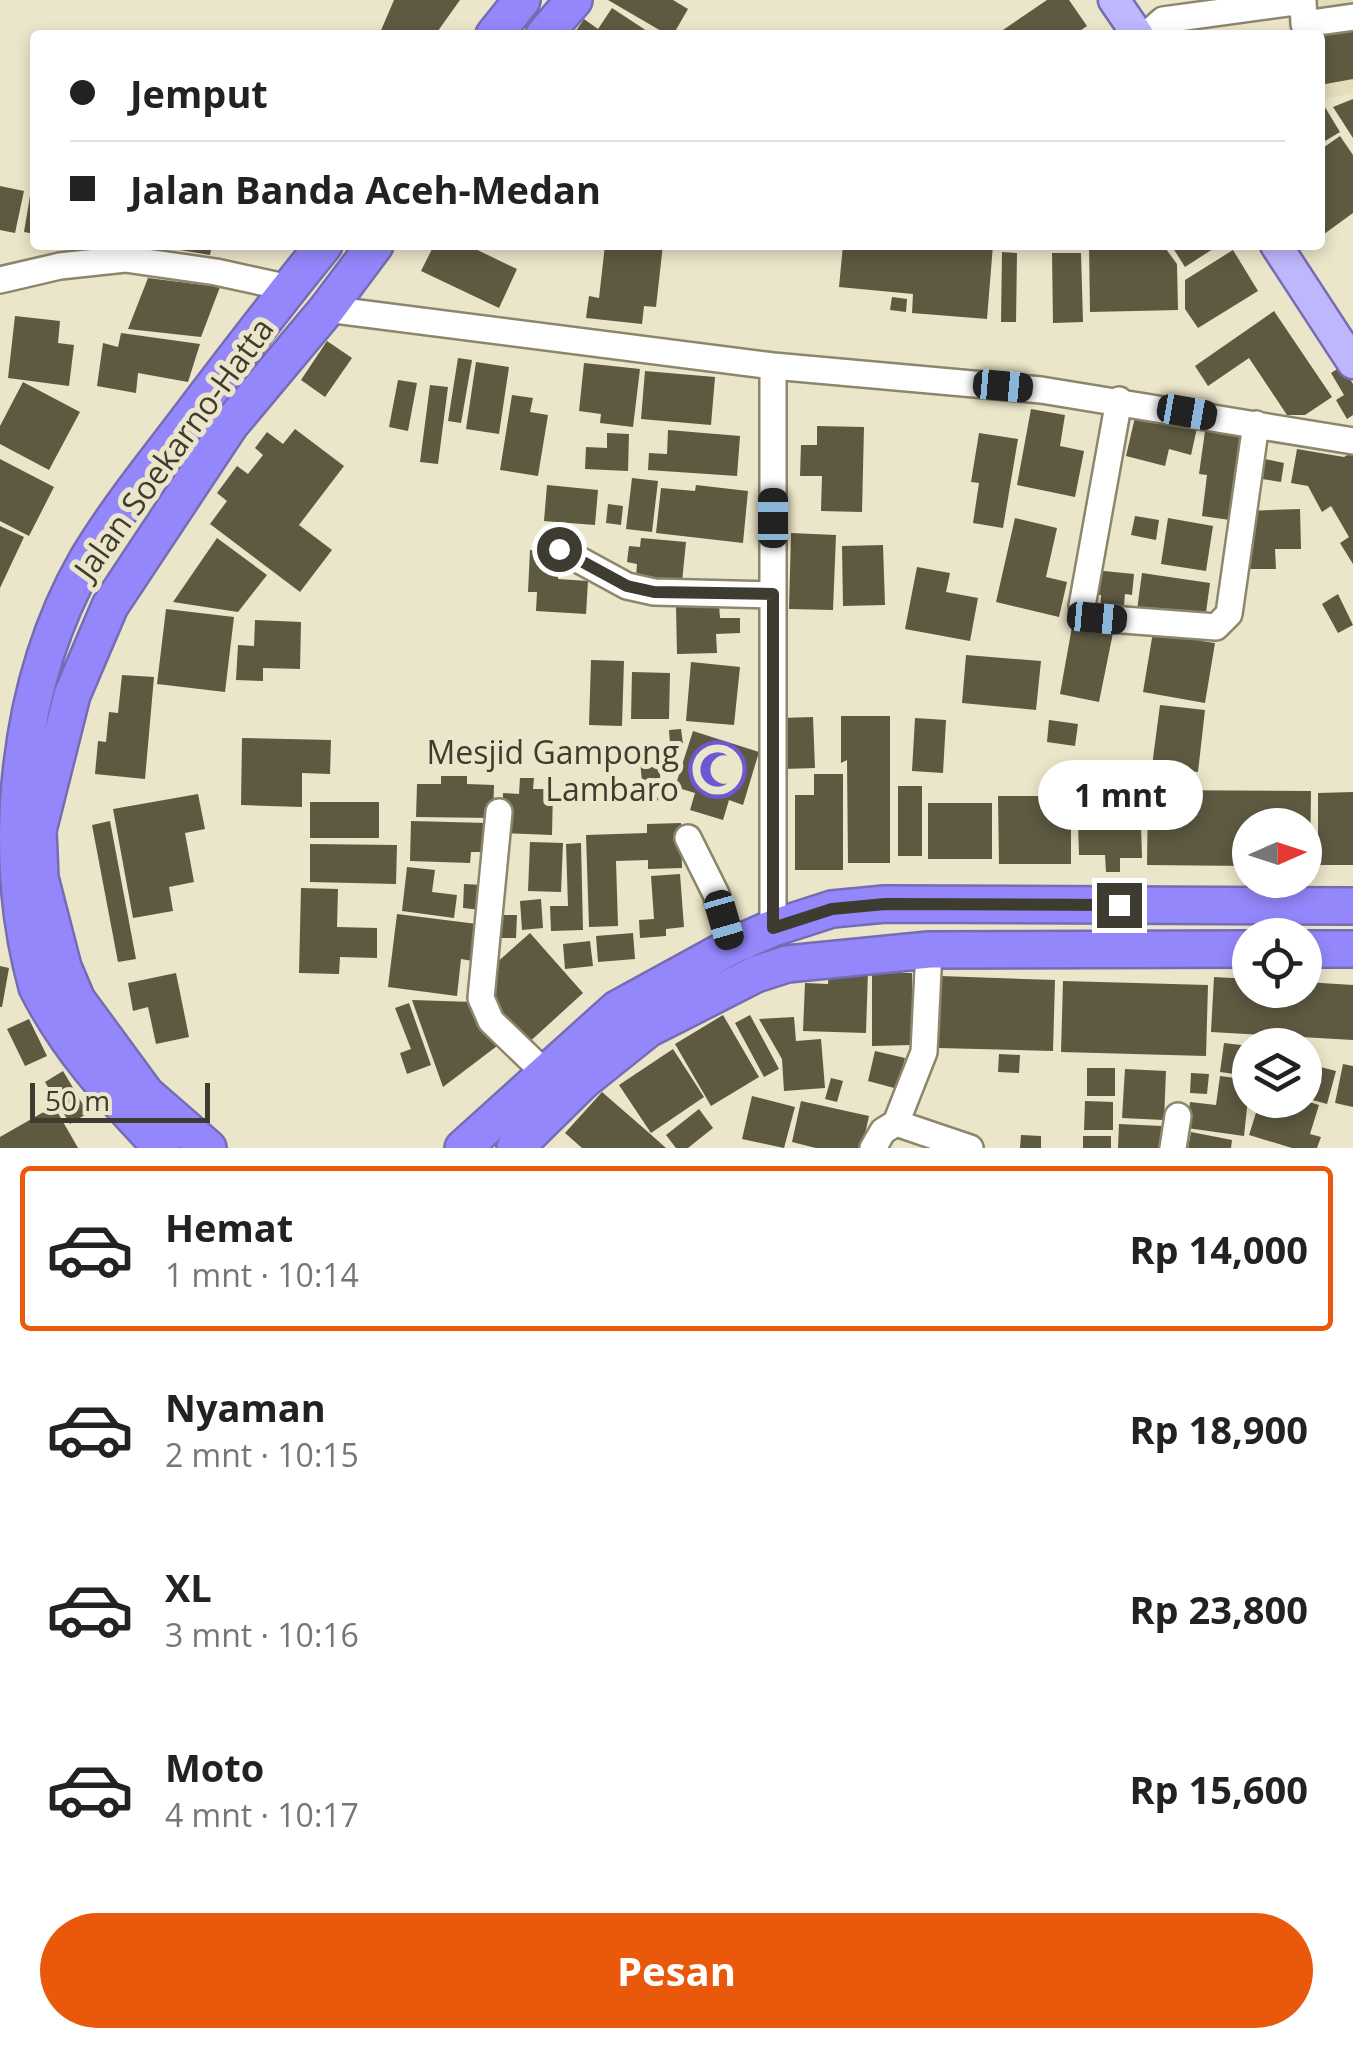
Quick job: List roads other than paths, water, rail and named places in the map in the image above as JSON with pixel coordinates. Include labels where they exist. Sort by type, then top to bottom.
[{"type":"highway","points":[[498,30],[522,0]]},
{"type":"highway","points":[[548,30],[574,0]]},
{"type":"highway","name":"Jalan Soekarno-Hatta","points":[[162,1148],[87,1069],[37,987],[22,948],[8,904],[4,847],[14,746],[47,645],[89,557],[161,456],[320,250]]},
{"type":"highway","name":"Jalan Soekarno-Hatta","points":[[208,1148],[146,1094],[77,1000],[62,967],[40,878],[38,830],[72,695],[110,606],[230,424],[372,250]]},
{"type":"highway","points":[[463,1148],[618,1009],[732,946],[832,909],[885,904],[1353,906]]},
{"type":"highway","points":[[516,1148],[583,1081],[648,1029],[756,974],[788,964],[929,950],[1232,949]]},
{"type":"highway","points":[[1322,949],[1353,949]]},
{"type":"main road","points":[[1114,0],[1138,30]]},
{"type":"main road","points":[[1279,250],[1353,363]]},
{"type":"street","points":[[1149,30],[1164,20],[1303,0],[1304,24],[1353,17]]},
{"type":"street","points":[[0,280],[60,266],[124,259],[216,272],[289,288]]},
{"type":"street","points":[[327,310],[773,366],[1041,390],[1353,441]]},
{"type":"street","points":[[773,366],[773,928]]},
{"type":"street","points":[[1119,400],[1082,606],[1088,616],[1097,618],[1216,627],[1224,622],[1229,614],[1256,424]]},
{"type":"street","points":[[559,549],[627,586],[654,592],[773,594]]},
{"type":"street","points":[[499,812],[481,998],[491,1021],[545,1073]]},
{"type":"street","points":[[688,838],[716,894],[732,946]]},
{"type":"street","points":[[874,1148],[883,1131],[896,1123],[924,1052],[929,950]]},
{"type":"street","points":[[1173,1148],[1178,1116]]},
{"type":"street","points":[[896,1123],[970,1148]]},
{"type":"place","name":"Mesjid Gampong Lambaro","points":[[718,769]]}]
